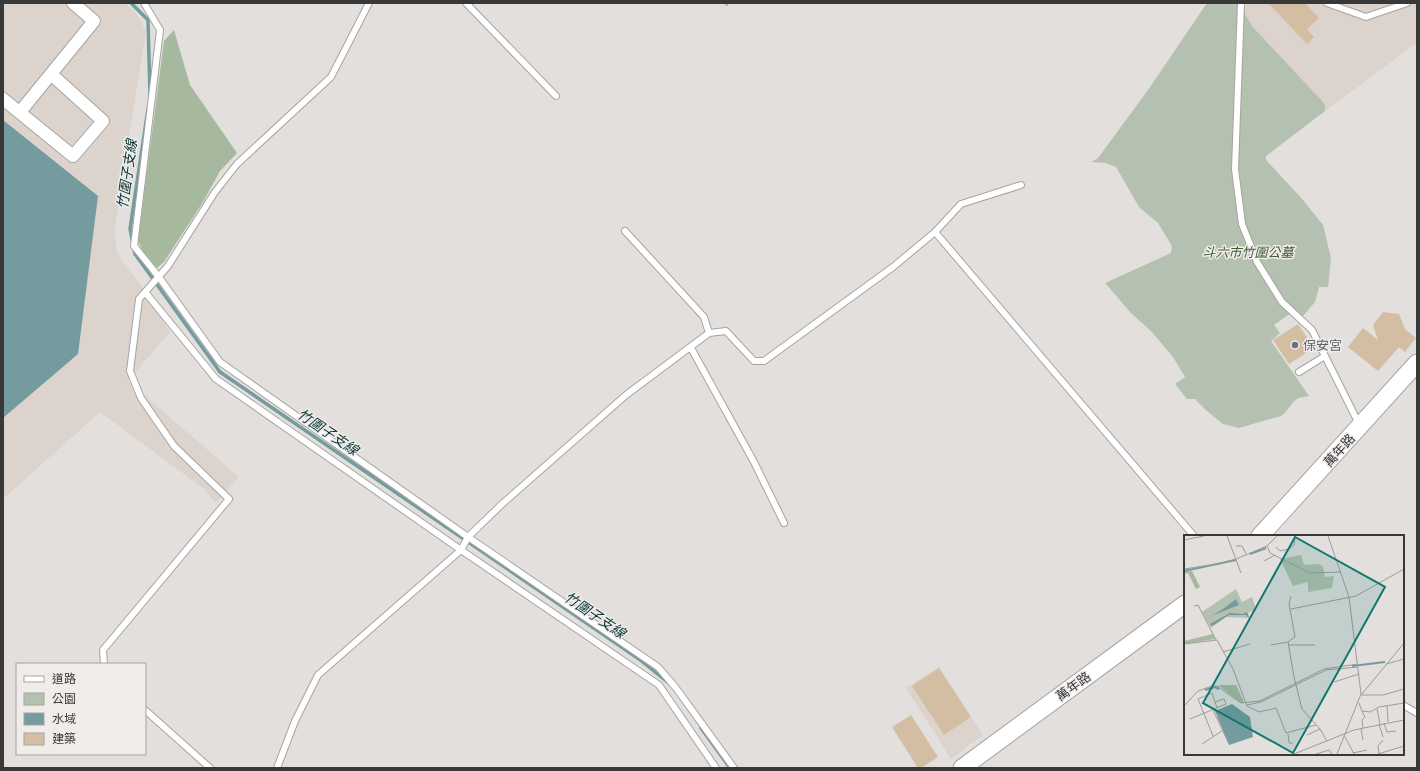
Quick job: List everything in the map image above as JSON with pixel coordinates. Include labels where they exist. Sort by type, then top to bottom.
[{"type":"street","points":[[20,112],[94,21],[73,3]]},
{"type":"street","points":[[3,99],[73,156],[103,121],[51,74]]},
{"type":"street","name":"萬年路","points":[[1261,535],[1417,363]]},
{"type":"street","name":"萬年路","points":[[962,768],[1184,605]]},
{"type":"lane","points":[[144,3],[160,30],[134,246],[159,277],[186,317],[220,362],[468,537],[658,667],[676,688],[734,768]]},
{"type":"lane","points":[[104,663],[103,650],[230,499],[174,446],[142,398],[130,371],[139,299],[168,266],[214,192],[237,164],[331,77],[369,3]]},
{"type":"lane","points":[[466,3],[556,96]]},
{"type":"lane","points":[[1241,3],[1235,169],[1242,224],[1257,262],[1282,302],[1312,330],[1360,426]]},
{"type":"lane","points":[[1327,3],[1366,17],[1407,3]]},
{"type":"lane","points":[[277,768],[295,721],[318,675],[461,550],[468,537],[502,504],[626,395],[692,348],[709,333],[726,331],[754,360],[764,361],[894,268],[935,232],[961,204],[1021,185]]},
{"type":"lane","points":[[625,231],[704,317],[709,333]]},
{"type":"lane","points":[[935,232],[1193,535]]},
{"type":"lane","points":[[146,292],[216,379],[461,550],[659,685],[716,768]]},
{"type":"lane","points":[[692,348],[754,462],[784,524]]},
{"type":"lane","points":[[1299,372],[1325,356]]},
{"type":"lane","points":[[1404,706],[1417,713]]},
{"type":"lane","points":[[146,711],[210,768]]},
{"type":"path","points":[[725,3],[727,5],[728,3]]},
{"type":"shaded area","points":[[3,3],[125,3],[137,15],[146,31],[115,226],[115,238],[117,252],[124,264],[141,285],[170,332],[128,381],[239,477],[216,503],[204,489],[100,412],[3,499]]},
{"type":"shaded area","points":[[1246,3],[1417,3],[1417,43],[1325,111],[1325,105],[1252,26],[1242,9]]},
{"type":"shaded area","points":[[939,667],[983,735],[951,759],[906,688]]},
{"type":"green space","name":"斗六市竹圍公墓","points":[[1207,3],[1239,3],[1252,26],[1325,105],[1325,111],[1266,156],[1266,160],[1303,200],[1323,225],[1331,258],[1328,287],[1319,287],[1315,302],[1303,316],[1295,310],[1274,325],[1280,333],[1271,341],[1309,396],[1296,399],[1281,416],[1239,428],[1223,424],[1195,399],[1187,399],[1175,384],[1185,377],[1173,357],[1152,332],[1131,313],[1105,283],[1171,253],[1172,246],[1158,223],[1139,207],[1116,167],[1106,163],[1091,162],[1098,158],[1148,90]]},
{"type":"green space","points":[[174,30],[190,85],[237,153],[220,171],[203,202],[164,262],[157,268],[142,250],[138,241],[164,41]]},
{"type":"water","points":[[3,120],[98,196],[78,354],[3,418]]},
{"type":"building","points":[[1268,3],[1305,3],[1319,18],[1307,29],[1314,37],[1307,44]]},
{"type":"building","points":[[1383,312],[1399,314],[1405,329],[1416,338],[1405,352],[1399,347],[1378,371],[1348,347],[1363,328],[1378,340],[1373,325]]},
{"type":"building","points":[[1298,324],[1314,348],[1289,364],[1273,340]]},
{"type":"building","points":[[939,668],[971,717],[944,735],[912,686]]},
{"type":"building","points":[[911,715],[938,757],[921,768],[918,768],[892,727]]},
{"type":"waterway","name":"竹圍子支線","points":[[131,3],[148,20],[150,95]]},
{"type":"waterway","name":"竹圍子支線","points":[[148,109],[130,229],[135,254],[220,372],[639,659],[670,684]]},
{"type":"waterway","name":"竹圍子支線","points":[[701,728],[730,768]]},
{"type":"place","name":"保安宮","points":[[1295,345]]}]
